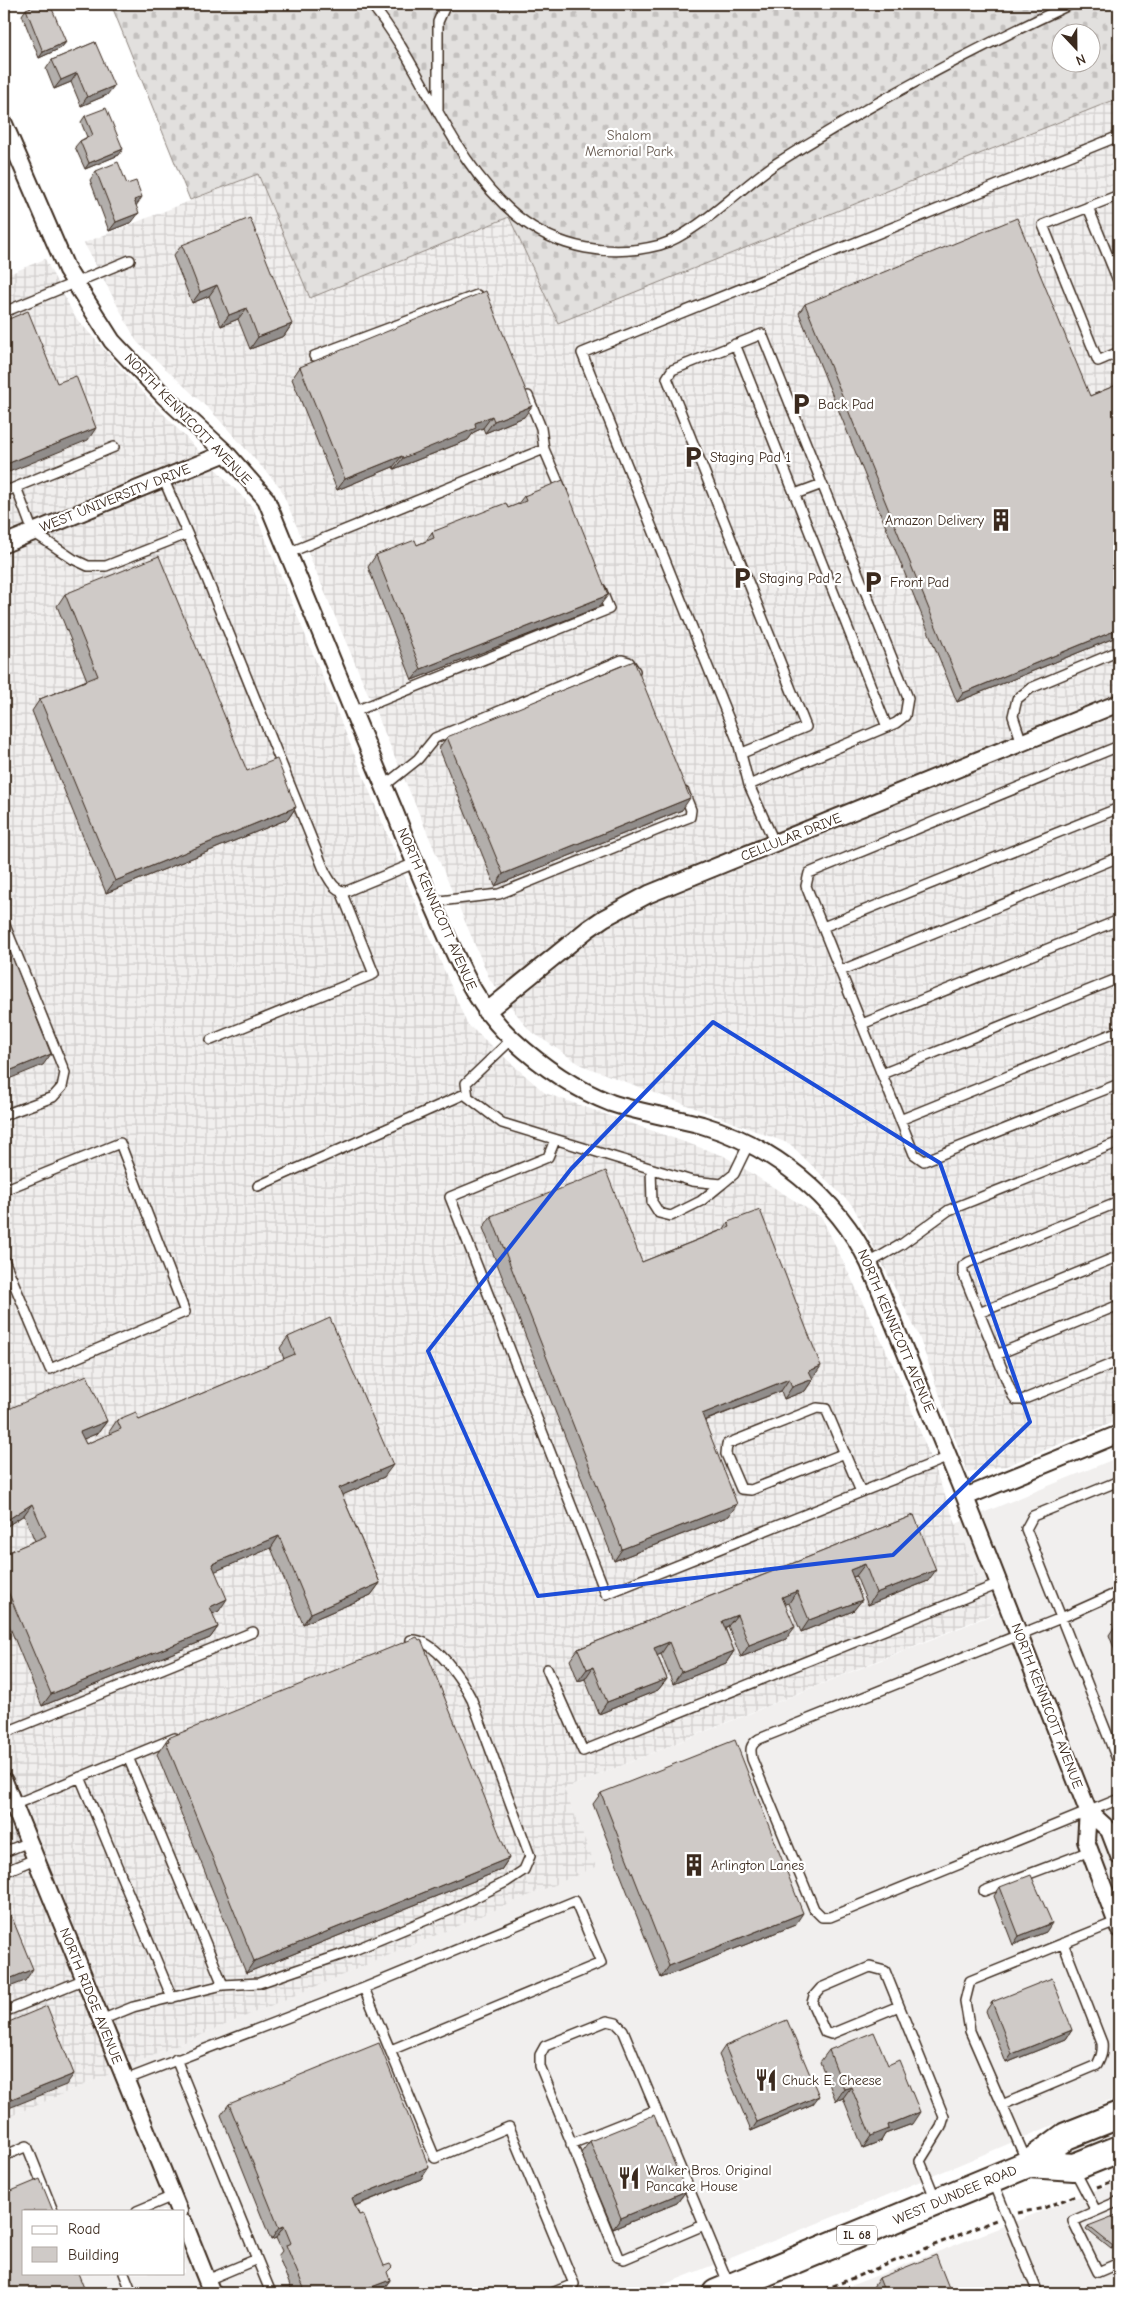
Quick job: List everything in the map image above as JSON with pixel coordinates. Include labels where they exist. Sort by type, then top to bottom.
[{"type":"main road","name":"WEST DUNDEE ROAD","points":[[723,2290],[992,2180],[1028,2164],[1066,2136],[1119,2115]]},
{"type":"main road","name":"WEST DUNDEE ROAD","points":[[1028,2164],[1074,2167],[1119,2149]]},
{"type":"street","name":"NORTH KENNICOTT AVENUE","points":[[5,134],[67,270],[112,341],[164,396],[226,453],[266,499],[431,902],[465,978],[486,1012],[512,1039],[559,1076],[604,1100],[702,1126],[749,1143],[780,1162],[808,1184],[846,1225],[869,1262],[965,1497],[1088,1811],[1086,1841],[1118,1926]]},
{"type":"street","name":"WEST UNIVERSITY DRIVE","points":[[4,544],[226,453]]},
{"type":"street","name":"CELLULAR DRIVE","points":[[486,1012],[604,918],[649,894],[1119,703]]},
{"type":"street","points":[[965,1497],[1119,1434]]},
{"type":"street","name":"NORTH RIDGE AVENUE","points":[[4,1781],[176,2203]]},
{"type":"street","name":"NORTH KENNICOTT AVENUE","points":[[1088,1811],[1109,1830],[1119,1856]]},
{"type":"street","points":[[185,2225],[210,2286]]},
{"type":"lane","points":[[370,4],[389,26],[438,112],[484,183],[518,216],[562,243],[606,252],[662,245],[693,228],[765,171],[843,122],[984,44],[1071,4]]},
{"type":"lane","points":[[438,112],[438,22],[446,4]]},
{"type":"lane","points":[[775,844],[749,785],[742,753],[582,353],[1119,136]]},
{"type":"lane","points":[[1119,195],[1043,226],[1098,360],[1119,352]]},
{"type":"lane","points":[[1088,207],[1119,283]]},
{"type":"lane","points":[[4,312],[130,260]]},
{"type":"lane","points":[[314,356],[481,294],[487,298]]},
{"type":"lane","points":[[742,753],[806,727],[667,378],[672,370],[762,334],[908,698],[905,716],[896,723],[749,785]]},
{"type":"lane","points":[[735,344],[887,727]]},
{"type":"lane","points":[[523,384],[541,428],[544,449],[566,502]]},
{"type":"lane","points":[[4,492],[114,447]]},
{"type":"lane","points":[[288,553],[544,449]]},
{"type":"lane","points":[[163,478],[325,872],[334,886],[341,891],[374,974],[211,1040]]},
{"type":"lane","points":[[795,494],[822,484]]},
{"type":"lane","points":[[16,487],[33,532],[73,559],[88,566],[106,566],[187,534]]},
{"type":"lane","points":[[353,712],[609,609],[598,582]]},
{"type":"lane","points":[[1022,743],[1013,716],[1017,699],[1031,688],[1119,652]]},
{"type":"lane","points":[[384,786],[418,759],[435,738],[622,660],[629,662],[638,677]]},
{"type":"lane","points":[[1119,746],[809,873],[806,886],[914,1154],[924,1161],[1119,1084]]},
{"type":"lane","points":[[431,902],[499,894],[690,817],[691,810],[680,784]]},
{"type":"lane","points":[[823,928],[1119,808]]},
{"type":"lane","points":[[840,971],[1119,856]]},
{"type":"lane","points":[[341,891],[347,891],[415,863]]},
{"type":"lane","points":[[862,1024],[1119,920]]},
{"type":"lane","points":[[4,923],[65,1074],[62,1087],[53,1096],[4,1115]]},
{"type":"lane","points":[[882,1074],[1119,978]]},
{"type":"lane","points":[[900,1120],[1119,1031]]},
{"type":"lane","points":[[512,1039],[466,1083],[468,1097],[502,1123],[692,1182],[722,1184]]},
{"type":"lane","points":[[258,1186],[467,1093]]},
{"type":"lane","points":[[555,1140],[548,1157],[450,1197],[606,1594],[948,1458]]},
{"type":"lane","points":[[869,1262],[902,1244],[949,1210],[1119,1142]]},
{"type":"lane","points":[[4,1190],[120,1143],[185,1312],[50,1370],[4,1260]]},
{"type":"lane","points":[[651,1169],[652,1202],[659,1214],[671,1216],[701,1201],[734,1174],[749,1143]]},
{"type":"lane","points":[[1119,1202],[963,1266],[963,1273],[1016,1400],[1022,1400],[1119,1362]]},
{"type":"lane","points":[[979,1313],[1119,1256]]},
{"type":"lane","points":[[996,1355],[1119,1305]]},
{"type":"lane","points":[[845,1453],[751,1490],[741,1489],[726,1454],[727,1444],[817,1408],[826,1410],[845,1453],[861,1492]]},
{"type":"lane","points":[[1119,1481],[1033,1516],[1026,1529],[1119,1764]]},
{"type":"lane","points":[[547,1669],[583,1750],[999,1584]]},
{"type":"lane","points":[[1119,1592],[1061,1618],[759,1739],[752,1744],[750,1749],[752,1759],[814,1909],[822,1917],[830,1917],[1119,1799]]},
{"type":"lane","points":[[4,1733],[253,1632]]},
{"type":"lane","points":[[101,2020],[133,2007],[223,1985],[259,1983],[352,1951],[450,1910],[506,1882],[524,1870],[530,1856],[472,1700],[464,1684],[436,1650],[421,1641],[406,1642]]},
{"type":"lane","points":[[13,1805],[182,1735]]},
{"type":"lane","points":[[128,1757],[223,1985]]},
{"type":"lane","points":[[80,1777],[172,1998]]},
{"type":"lane","points":[[4,1852],[29,1842]]},
{"type":"lane","points":[[984,1891],[1090,1851]]},
{"type":"lane","points":[[4,1872],[35,1859]]},
{"type":"lane","points":[[125,2080],[364,1988],[575,1901],[601,1963],[391,2050]]},
{"type":"lane","points":[[1028,2164],[970,2031],[965,2001],[970,1981],[1063,1943],[1118,1926]]},
{"type":"lane","points":[[1002,2105],[1097,2065],[1100,2059],[1103,2051],[1102,2043],[1063,1943]]},
{"type":"lane","points":[[900,2006],[831,2034],[824,2032],[812,2003],[814,1996],[821,1988],[870,1967],[885,1971],[900,2006],[944,2118],[941,2127],[920,2161],[937,2203]]},
{"type":"lane","points":[[4,2012],[85,1979]]},
{"type":"lane","points":[[364,1988],[435,2158],[509,2128],[574,2284],[552,2293]]},
{"type":"lane","points":[[704,2225],[624,2259],[618,2257],[540,2066],[540,2055],[545,2046],[607,2021],[616,2023],[623,2030],[704,2225],[723,2290]]},
{"type":"lane","points":[[176,2059],[271,2293]]},
{"type":"lane","points":[[572,2144],[656,2110]]},
{"type":"lane","points":[[4,2156],[27,2146],[53,2210]]},
{"type":"lane","points":[[1074,2167],[1096,2211]]},
{"type":"lane","points":[[992,2180],[1038,2293]]},
{"type":"lane","points":[[1119,2201],[1073,2221],[1098,2272],[1119,2263]]},
{"type":"lane","points":[[142,2210],[176,2203]]},
{"type":"lane","points":[[210,2286],[257,2259]]},
{"type":"lane","points":[[124,2274],[132,2293]]},
{"type":"path","points":[[816,2293],[1008,2216],[1044,2208]]},
{"type":"highlighted area","points":[[713,1022],[940,1163],[1030,1422],[893,1555],[538,1596],[428,1351],[571,1169]]},
{"type":"shaded area","points":[[1119,98],[1119,1420],[1006,1466],[967,1472],[918,1334],[853,1206],[790,1144],[581,1065],[529,1030],[490,980],[280,487],[213,413],[137,342],[84,243],[258,174],[310,297],[510,217],[558,323]]},
{"type":"shaded area","points":[[45,259],[75,317],[136,385],[253,508],[467,1024],[545,1093],[724,1156],[822,1218],[899,1377],[956,1524],[994,1613],[564,1789],[596,1867],[4,2119],[4,276]]},
{"type":"shaded area","points":[[1119,1457],[1119,2097],[878,2199],[643,2293],[4,2293],[4,2119],[595,1867],[564,1789],[994,1614],[956,1524]]},
{"type":"shaded area","points":[[1119,2181],[1119,2293],[832,2293],[991,2231]]},
{"type":"green space","name":"Shalom Memorial Park","points":[[111,4],[1119,4],[1119,98],[558,323],[509,217],[310,298],[258,174],[190,200]]},
{"type":"building","points":[[40,4],[50,4],[66,42],[43,52],[26,9]]},
{"type":"building","points":[[95,42],[114,86],[87,97],[77,73],[61,80],[52,60]]},
{"type":"building","points":[[106,108],[123,149],[89,163],[80,141],[93,135],[85,116]]},
{"type":"building","points":[[118,162],[127,184],[136,181],[142,197],[134,200],[139,213],[116,222],[96,171]]},
{"type":"building","points":[[250,218],[292,324],[258,337],[247,308],[229,315],[217,285],[200,292],[182,245]]},
{"type":"building","name":"Amazon Delivery","points":[[1017,218],[1090,396],[1119,384],[1119,629],[963,693],[805,304]]},
{"type":"building","points":[[486,291],[532,406],[494,421],[492,416],[475,423],[476,428],[345,479],[300,367]]},
{"type":"building","points":[[28,311],[57,383],[76,376],[96,428],[4,465],[4,321]]},
{"type":"building","points":[[563,480],[608,595],[421,669],[376,555],[415,540],[417,545],[434,538],[432,532],[506,503],[508,508],[526,501],[524,496]]},
{"type":"building","points":[[159,556],[247,771],[277,759],[296,807],[115,881],[40,699],[98,676],[65,594]]},
{"type":"building","points":[[634,661],[690,798],[503,874],[447,737]]},
{"type":"building","points":[[4,937],[51,1054],[4,1073]]},
{"type":"building","points":[[606,1171],[642,1262],[730,1227],[728,1222],[760,1210],[821,1366],[809,1371],[813,1379],[792,1387],[789,1379],[702,1414],[737,1504],[622,1549],[491,1216]]},
{"type":"building","points":[[330,1318],[393,1465],[339,1488],[380,1583],[311,1613],[279,1536],[212,1564],[227,1599],[210,1607],[218,1627],[51,1694],[4,1582],[4,1554],[46,1536],[32,1504],[4,1522],[4,1411],[87,1375],[107,1421],[80,1432],[86,1444],[121,1429],[117,1420],[136,1412],[139,1420],[295,1354],[288,1337]]},
{"type":"building","points":[[914,1515],[936,1570],[876,1593],[865,1564],[850,1570],[862,1600],[809,1620],[797,1591],[782,1597],[795,1627],[749,1645],[737,1615],[722,1621],[734,1651],[681,1672],[669,1642],[654,1648],[667,1679],[607,1702],[593,1667],[587,1669],[578,1649]]},
{"type":"building","points":[[417,1637],[419,1640],[421,1639],[509,1858],[254,1961],[166,1742],[169,1741],[168,1738]]},
{"type":"building","name":"Arlington Lanes","points":[[735,1740],[803,1913],[669,1966],[601,1793]]},
{"type":"building","points":[[1031,1875],[1052,1923],[1019,1936],[1000,1887]]},
{"type":"building","points":[[4,1898],[33,1969],[4,1981]]},
{"type":"building","points":[[1052,1978],[1072,2030],[1012,2054],[992,2002]]},
{"type":"building","points":[[47,2006],[74,2074],[4,2102],[4,2024]]},
{"type":"building","name":"Chuck E. Cheese","points":[[787,2020],[819,2096],[757,2122],[725,2046]]},
{"type":"building","points":[[874,2032],[888,2065],[899,2060],[920,2112],[888,2125],[889,2129],[871,2136],[851,2087],[844,2089],[829,2050]]},
{"type":"building","points":[[379,2043],[429,2167],[352,2198],[359,2215],[363,2214],[384,2266],[390,2264],[392,2267],[387,2272],[390,2280],[356,2293],[306,2293],[286,2245],[291,2243],[284,2226],[279,2228],[229,2104]]},
{"type":"building","name":"Walker Bros. Original Pancake House","points":[[654,2115],[686,2191],[621,2218],[590,2141]]},
{"type":"building","points":[[40,2179],[53,2210],[22,2210],[22,2274],[78,2274],[86,2293],[4,2293],[4,2194]]},
{"type":"building","points":[[1119,2214],[1119,2243],[1113,2246],[1088,2226]]},
{"type":"building","points":[[936,2255],[951,2293],[885,2293],[879,2278]]},
{"type":"place","name":"Back Pad","points":[[801,404]]},
{"type":"place","name":"Staging Pad 1","points":[[693,457]]},
{"type":"place","name":"Amazon Delivery","points":[[1001,520]]},
{"type":"place","name":"Staging Pad 2","points":[[742,578]]},
{"type":"place","name":"Front Pad","points":[[873,582]]},
{"type":"place","name":"Arlington Lanes","points":[[694,1865]]},
{"type":"place","name":"Chuck E. Cheese","points":[[766,2080]]},
{"type":"place","name":"Walker Bros. Original Pancake House","points":[[629,2178]]}]
